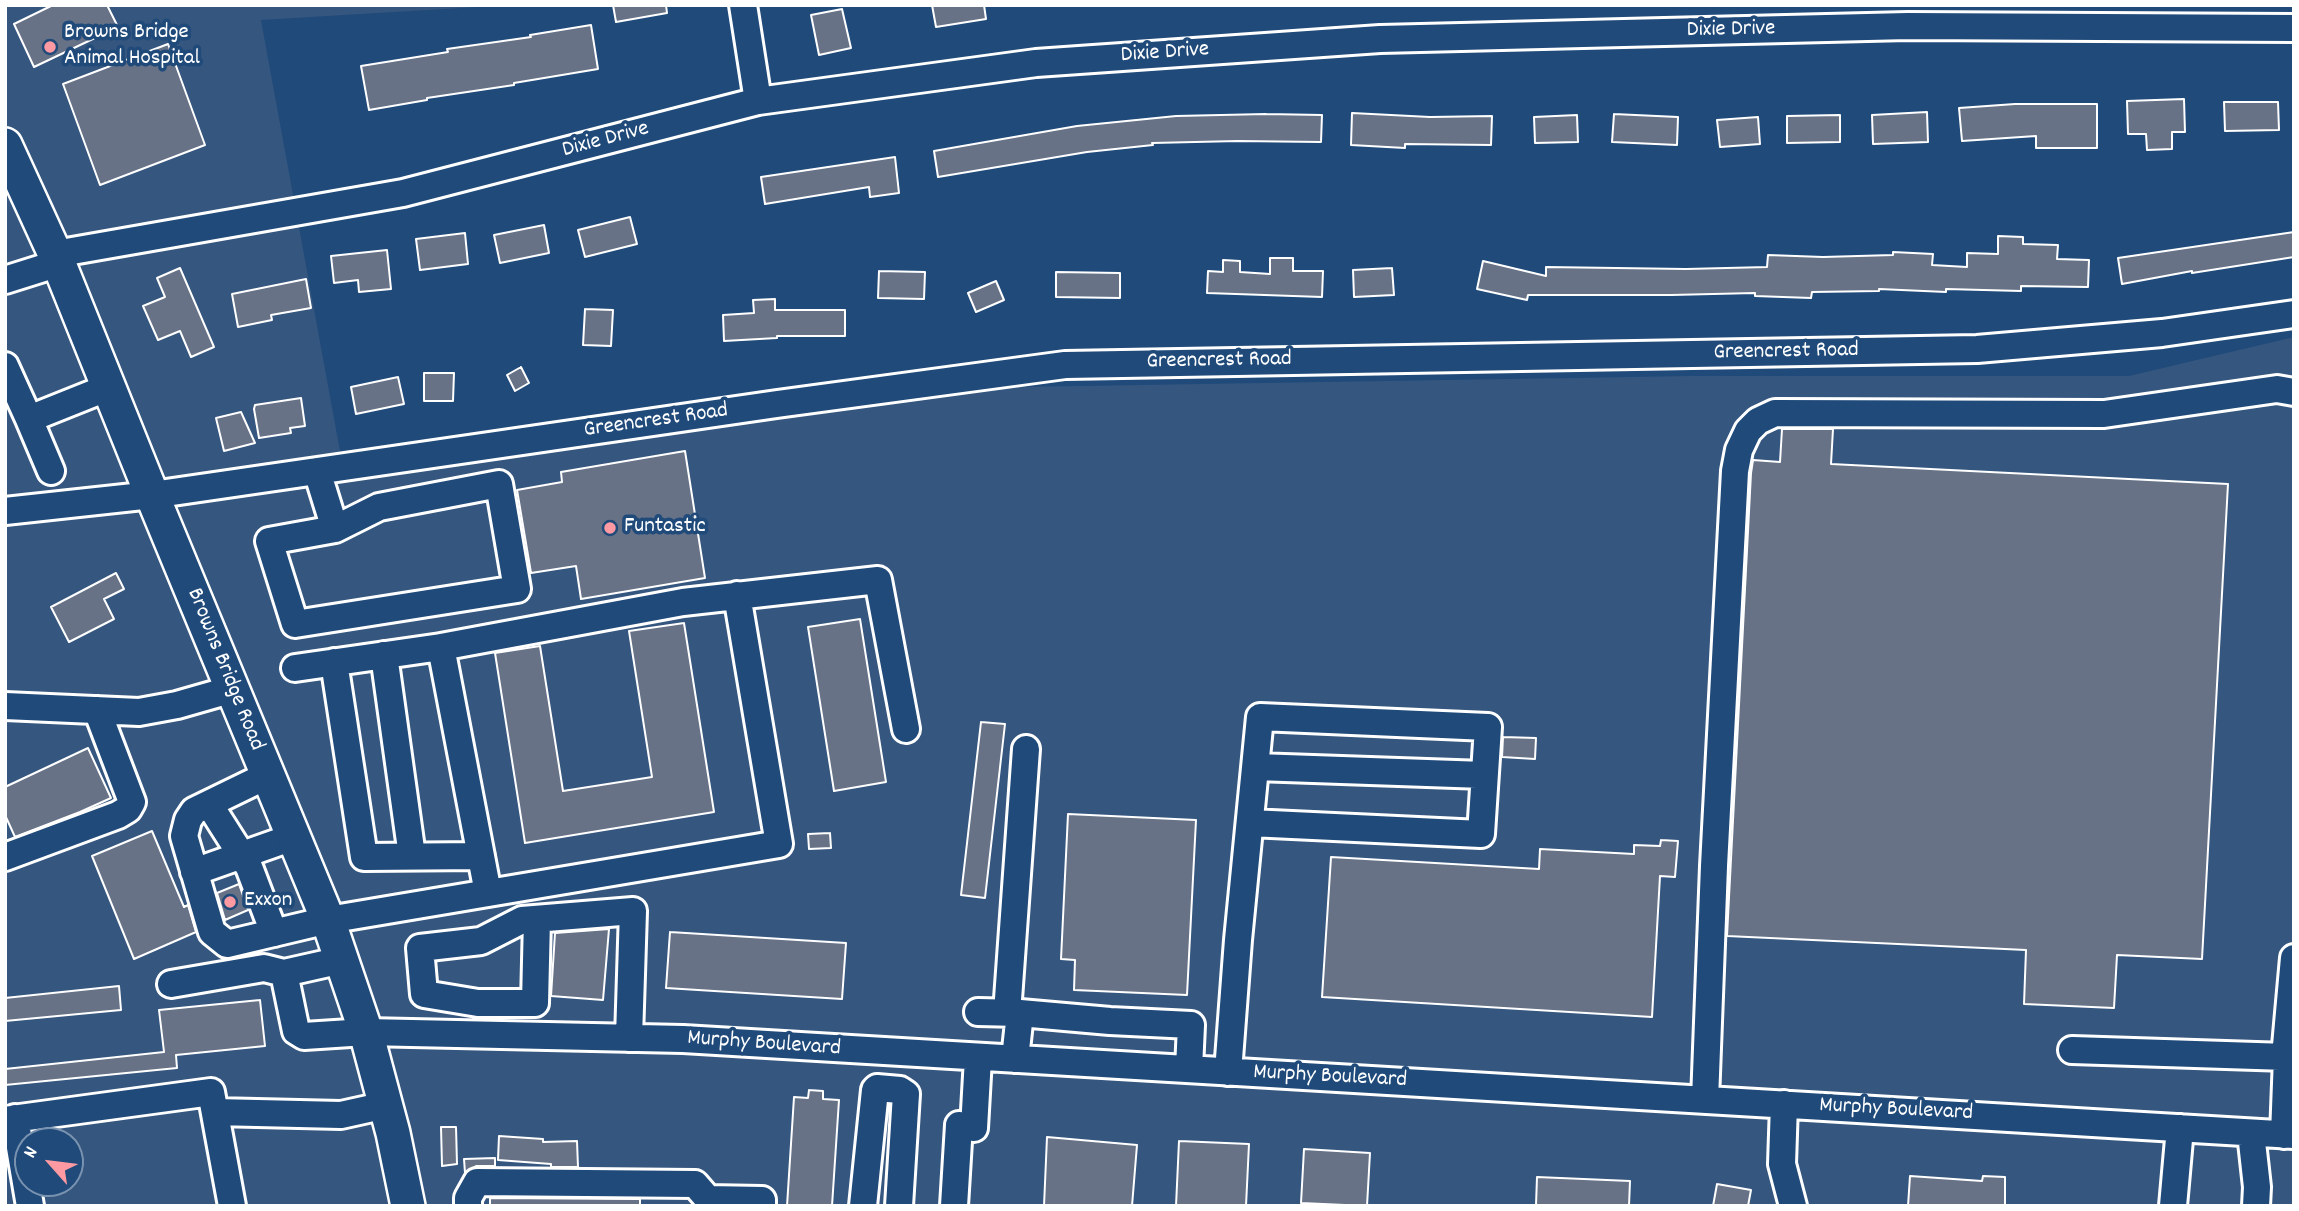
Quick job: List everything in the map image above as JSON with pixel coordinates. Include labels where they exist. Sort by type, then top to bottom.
[{"type":"main road","name":"Browns Bridge Road","points":[[5,145],[57,259],[328,920],[366,1032],[394,1133],[408,1206]]},
{"type":"street","points":[[743,5],[758,101]]},
{"type":"street","name":"Dixie Drive","points":[[5,280],[57,259],[403,193],[758,101],[1036,63],[1380,39],[1908,26],[2294,28]]},
{"type":"street","name":"Greencrest Road","points":[[5,511],[152,495],[1065,365],[1977,349],[2162,333],[2294,314]]},
{"type":"street","points":[[5,366],[51,471]]},
{"type":"street","points":[[29,419],[109,387]]},
{"type":"street","points":[[1705,1100],[1714,866],[1735,471],[1739,450],[1748,431],[1758,421],[1775,413],[2104,414],[2277,389],[2294,392]]},
{"type":"street","points":[[317,471],[335,529]]},
{"type":"street","points":[[499,484],[517,589],[295,624],[269,541],[335,529],[379,507],[499,484]]},
{"type":"street","points":[[295,667],[441,647],[683,602],[878,580],[906,730]]},
{"type":"street","points":[[268,775],[194,811],[188,820],[184,836],[212,932],[227,944],[328,920],[779,844],[737,595]]},
{"type":"street","points":[[441,647],[488,892]]},
{"type":"street","points":[[384,655],[412,856]]},
{"type":"street","points":[[334,662],[364,857],[481,856]]},
{"type":"street","points":[[5,706],[139,712],[177,705],[233,689]]},
{"type":"street","points":[[5,857],[35,848],[128,809],[132,802],[97,710]]},
{"type":"street","points":[[1228,1072],[1238,940],[1260,717],[1488,727],[1481,834],[1250,822]]},
{"type":"street","points":[[1015,1059],[1013,1013],[1026,749]]},
{"type":"street","points":[[1256,767],[1484,775]]},
{"type":"street","points":[[209,804],[249,867],[274,933]]},
{"type":"street","points":[[194,872],[293,836]]},
{"type":"street","points":[[537,919],[535,1003],[478,1003],[424,994],[420,948],[481,941],[522,920],[634,911],[629,1038]]},
{"type":"street","points":[[2289,1135],[2285,1057],[2294,958]]},
{"type":"street","points":[[171,984],[264,968],[284,973],[342,960]]},
{"type":"street","name":"Murphy Boulevard","points":[[284,973],[296,1031],[304,1036],[366,1032],[683,1039],[2289,1135]]},
{"type":"street","points":[[477,1035],[478,1003]]},
{"type":"street","points":[[978,1012],[1191,1025],[1189,1069]]},
{"type":"street","points":[[2072,1050],[2285,1057]]},
{"type":"street","points":[[890,1088],[891,1053]]},
{"type":"street","points":[[954,1206],[959,1125],[974,1128],[978,1058]]},
{"type":"street","points":[[863,1206],[874,1090],[877,1088],[890,1088],[906,1094],[899,1206]]},
{"type":"street","points":[[30,1206],[10,1119],[211,1092],[232,1206]]},
{"type":"street","points":[[1784,1104],[1782,1164],[1793,1206]]},
{"type":"street","points":[[215,1112],[341,1115],[386,1105]]},
{"type":"street","points":[[2173,1206],[2180,1128]]},
{"type":"street","points":[[2251,1133],[2257,1187],[2256,1206]]},
{"type":"street","points":[[468,1206],[468,1198],[477,1182],[695,1184],[708,1199],[762,1200],[762,1206]]},
{"type":"shaded area","points":[[5,5],[511,5],[261,20],[342,462],[957,388],[1690,376],[2129,376],[2294,337],[2294,1206],[5,1206]]},
{"type":"building","name":"Browns Bridge Animal Hospital","points":[[53,5],[107,5],[118,27],[34,67],[14,24]]},
{"type":"building","points":[[613,5],[666,5],[667,13],[616,22]]},
{"type":"building","points":[[932,5],[984,5],[986,19],[936,27]]},
{"type":"building","points":[[842,9],[851,48],[819,55],[811,15]]},
{"type":"building","points":[[591,25],[598,69],[369,110],[361,66]]},
{"type":"building","points":[[168,44],[205,145],[100,185],[63,84]]},
{"type":"building","points":[[2184,99],[2185,132],[2172,132],[2172,149],[2147,150],[2146,134],[2128,134],[2127,101]]},
{"type":"building","points":[[2224,102],[2278,102],[2279,130],[2225,131]]},
{"type":"building","points":[[2015,104],[2097,104],[2097,148],[2036,148],[2036,136],[1962,141],[1959,108]]},
{"type":"building","points":[[1927,112],[1928,142],[1873,144],[1872,115]]},
{"type":"building","points":[[1352,113],[1430,117],[1492,116],[1491,145],[1405,144],[1405,148],[1351,145]]},
{"type":"building","points":[[1614,114],[1678,117],[1677,145],[1612,142]]},
{"type":"building","points":[[1322,115],[1321,142],[1152,143],[1153,145],[1087,152],[938,177],[934,151],[1077,126],[1176,116]]},
{"type":"building","points":[[1577,115],[1578,142],[1535,143],[1534,117]]},
{"type":"building","points":[[1840,115],[1840,142],[1787,143],[1787,116]]},
{"type":"building","points":[[1758,117],[1760,144],[1720,147],[1717,120]]},
{"type":"building","points":[[895,157],[899,193],[870,197],[869,187],[765,204],[761,177]]},
{"type":"building","points":[[630,217],[637,244],[585,257],[578,230]]},
{"type":"building","points":[[544,225],[549,253],[500,263],[494,235]]},
{"type":"building","points":[[2294,232],[2294,257],[2122,284],[2118,258]]},
{"type":"building","points":[[465,233],[468,264],[420,270],[416,239]]},
{"type":"building","points":[[1998,236],[2023,237],[2023,244],[2058,245],[2057,259],[2089,260],[2088,287],[2021,286],[2021,291],[1946,289],[1946,292],[1879,289],[1812,292],[1811,298],[1755,296],[1755,293],[1528,295],[1527,300],[1477,289],[1483,261],[1546,276],[1546,267],[1767,267],[1768,255],[1823,257],[1893,255],[1893,252],[1933,254],[1932,265],[1967,267],[1967,253],[1998,254]]},
{"type":"building","points":[[387,250],[391,289],[359,292],[358,280],[334,283],[331,256]]},
{"type":"building","points":[[1270,258],[1293,258],[1293,271],[1323,271],[1322,297],[1207,293],[1208,271],[1223,272],[1223,260],[1240,261],[1240,272],[1270,274]]},
{"type":"building","points":[[180,268],[214,347],[191,357],[180,331],[158,340],[143,306],[165,297],[157,278]]},
{"type":"building","points":[[1392,268],[1394,295],[1354,297],[1353,270]]},
{"type":"building","points":[[879,271],[925,272],[924,299],[878,298]]},
{"type":"building","points":[[1056,272],[1120,273],[1120,298],[1056,297]]},
{"type":"building","points":[[306,279],[311,308],[271,315],[272,320],[238,327],[232,294]]},
{"type":"building","points":[[996,281],[1004,300],[976,312],[968,293]]},
{"type":"building","points":[[775,299],[775,310],[845,310],[845,336],[777,336],[724,341],[723,315],[754,313],[753,300]]},
{"type":"building","points":[[585,309],[613,310],[611,346],[583,345]]},
{"type":"building","points":[[521,367],[529,383],[515,391],[507,375]]},
{"type":"building","points":[[424,373],[454,373],[453,401],[424,401]]},
{"type":"building","points":[[398,377],[404,404],[356,414],[351,387]]},
{"type":"building","points":[[301,398],[305,426],[290,428],[291,433],[259,438],[255,405]]},
{"type":"building","points":[[241,412],[255,443],[224,451],[216,418]]},
{"type":"building","points":[[1782,429],[1833,429],[1831,464],[2228,484],[2202,959],[2117,955],[2114,1008],[2024,1004],[2026,950],[1727,936],[1751,473],[1753,460],[1780,462]]},
{"type":"building","name":"Funtastic","points":[[685,451],[705,578],[581,599],[576,566],[531,573],[517,490],[562,482],[561,472]]},
{"type":"building","points":[[116,573],[124,589],[104,599],[114,619],[69,642],[51,607]]},
{"type":"building","points":[[860,619],[886,782],[834,791],[808,627]]},
{"type":"building","points":[[684,623],[714,812],[525,843],[495,653],[540,646],[563,791],[652,777],[629,631]]},
{"type":"building","points":[[981,722],[1005,724],[985,898],[961,895]]},
{"type":"building","points":[[1503,737],[1536,738],[1535,759],[1502,757]]},
{"type":"building","points":[[88,748],[111,798],[15,837],[5,815],[5,787]]},
{"type":"building","points":[[1068,814],[1196,820],[1187,995],[1074,990],[1075,960],[1061,959]]},
{"type":"building","points":[[152,831],[184,907],[188,905],[196,932],[134,959],[92,856]]},
{"type":"building","points":[[830,833],[831,848],[809,849],[808,834]]},
{"type":"building","points":[[1661,840],[1678,841],[1675,877],[1660,876],[1652,1017],[1322,997],[1331,857],[1539,869],[1540,849],[1634,854],[1634,845],[1660,846]]},
{"type":"building","points":[[239,884],[248,910],[225,920],[217,893]]},
{"type":"building","points":[[609,929],[603,1000],[551,996],[555,933]]},
{"type":"building","points":[[670,932],[846,943],[842,999],[666,988]]},
{"type":"building","points":[[119,986],[121,1010],[5,1021],[5,998]]},
{"type":"building","points":[[260,1000],[265,1046],[176,1055],[177,1068],[5,1085],[5,1069],[164,1052],[159,1010]]},
{"type":"building","points":[[809,1090],[823,1091],[823,1099],[839,1100],[832,1206],[787,1206],[794,1097],[808,1098]]},
{"type":"building","points":[[441,1127],[456,1127],[457,1164],[442,1166]]},
{"type":"building","points":[[499,1136],[543,1139],[543,1142],[577,1141],[578,1167],[551,1167],[551,1164],[498,1160]]},
{"type":"building","points":[[1047,1137],[1137,1145],[1132,1206],[1044,1206]]},
{"type":"building","points":[[1179,1141],[1249,1144],[1246,1206],[1176,1206]]},
{"type":"building","points":[[1304,1149],[1370,1153],[1367,1206],[1301,1203]]},
{"type":"building","points":[[495,1158],[495,1166],[476,1166],[465,1173],[464,1159]]},
{"type":"building","points":[[1910,1176],[1982,1181],[1983,1176],[2005,1177],[2005,1206],[1908,1206]]},
{"type":"building","points":[[1537,1177],[1630,1181],[1629,1206],[1536,1205]]},
{"type":"building","points":[[1717,1184],[1751,1190],[1748,1206],[1713,1206]]},
{"type":"building","points":[[490,1198],[640,1199],[640,1206],[490,1206]]},
{"type":"place","name":"Browns Bridge Animal Hospital","points":[[50,47]]},
{"type":"place","name":"Funtastic","points":[[610,528]]},
{"type":"place","name":"Exxon","points":[[230,902]]}]
